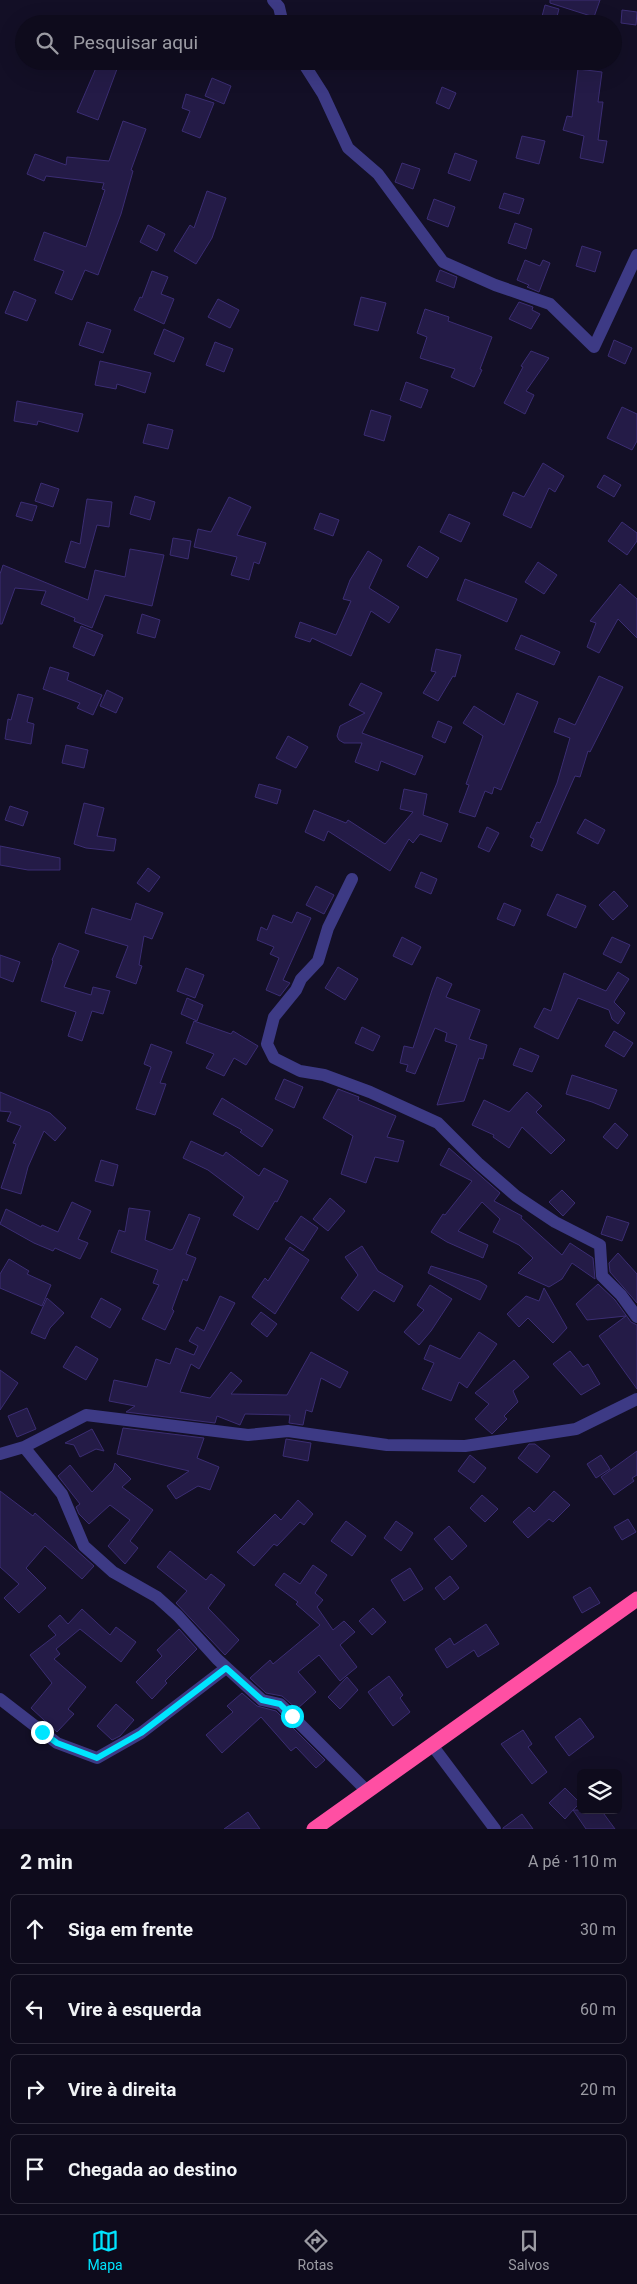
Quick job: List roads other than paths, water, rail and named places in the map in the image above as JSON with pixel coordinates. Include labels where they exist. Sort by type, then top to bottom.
[{"type":"highway","points":[[314,1829],[637,1599]]},
{"type":"street","points":[[273,0],[279,7],[281,15]]},
{"type":"street","points":[[308,70],[323,94],[348,148],[378,174],[443,262],[495,285],[550,304],[594,347],[637,255]]},
{"type":"street","points":[[352,879],[328,928],[318,961],[301,979],[296,990],[274,1017],[266,1044],[274,1058],[300,1071],[324,1075],[370,1092],[438,1123],[478,1163],[516,1196],[555,1222],[600,1245],[602,1276],[621,1295],[637,1317]]},
{"type":"street","points":[[0,1454],[24,1447],[86,1415],[248,1436],[288,1431],[387,1445],[465,1446],[576,1429],[637,1400]]},
{"type":"street","points":[[24,1447],[62,1494],[84,1546],[113,1572],[157,1597],[226,1668],[262,1700],[280,1704],[367,1791]]},
{"type":"street","points":[[0,1699],[57,1743],[97,1758],[141,1733],[226,1668]]},
{"type":"street","points":[[432,1745],[495,1829]]}]
